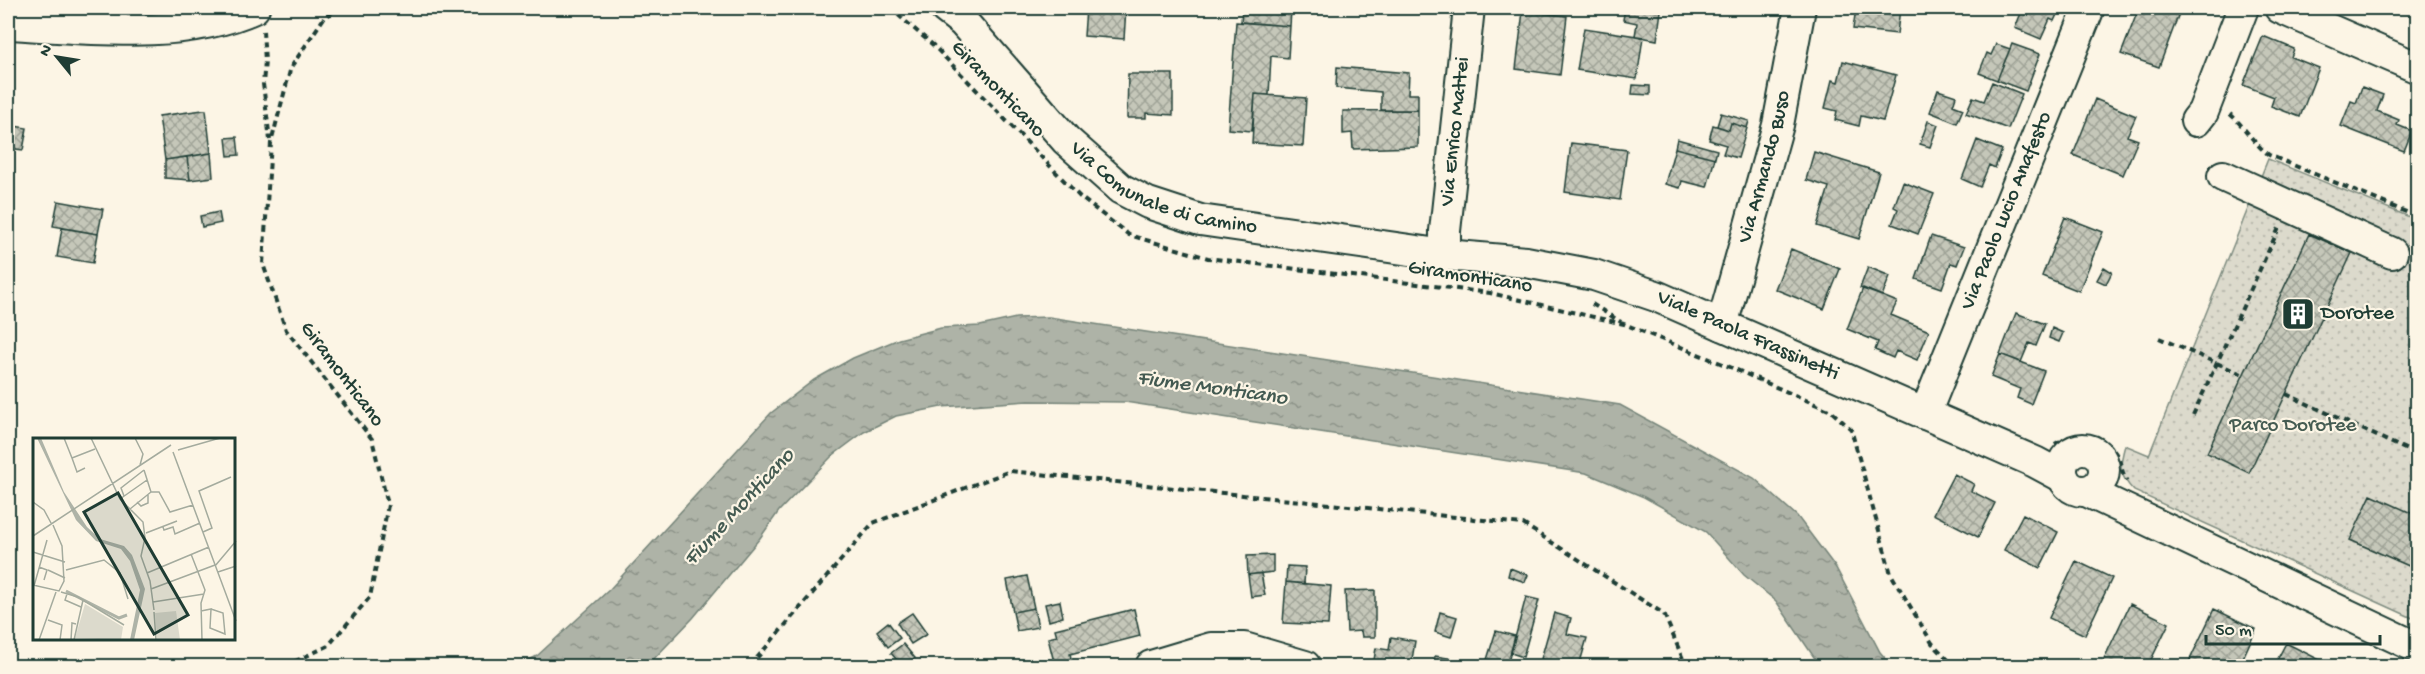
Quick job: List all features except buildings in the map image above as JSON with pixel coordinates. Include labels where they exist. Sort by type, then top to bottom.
[{"type":"street","name":"Via Comunale di Camino","points":[[945,8],[963,22],[1066,140],[1121,189],[1139,198],[1200,220],[1445,255]]},
{"type":"street","name":"Via Enrico Mattei","points":[[1445,255],[1445,231],[1468,8]]},
{"type":"street","name":"Via Armando Buso","points":[[1722,325],[1778,125],[1800,8]]},
{"type":"street","name":"Via Paolo Lucio Anafesto","points":[[1925,414],[2089,8]]},
{"type":"street","points":[[2202,110],[2243,8]]},
{"type":"street","points":[[2280,8],[2418,68]]},
{"type":"street","points":[[8,24],[111,19],[177,27],[230,19],[258,19]]},
{"type":"street","points":[[2223,176],[2392,253]]},
{"type":"street","name":"Viale Paola Frassinetti","points":[[1445,255],[1526,262],[1594,275],[1656,296],[2036,462],[2080,476],[2132,512],[2418,648]]},
{"type":"street","points":[[1151,666],[1211,648],[1244,648],[1305,666]]},
{"type":"path","name":"Giramonticano","points":[[285,666],[328,646],[370,597],[388,505],[372,439],[286,330],[263,264],[270,143],[291,67],[324,18],[338,8]]},
{"type":"path","name":"Giramonticano","points":[[890,8],[933,45],[1080,196],[1129,235],[1208,258],[1490,293],[1624,324],[1831,411],[1851,429],[1891,573],[1932,643],[1954,666]]},
{"type":"path","points":[[258,19],[265,61],[263,84],[270,143]]},
{"type":"path","points":[[2202,110],[2224,107],[2243,126],[2256,145],[2270,155],[2418,217]]},
{"type":"path","points":[[2193,415],[2290,206]]},
{"type":"path","points":[[2159,338],[2244,375]]},
{"type":"path","points":[[2286,394],[2418,455]]},
{"type":"path","points":[[750,666],[873,523],[1010,471],[1523,524],[1664,614],[1686,666]]},
{"type":"path","points":[[2412,482],[2418,484]]},
{"type":"shaded area","points":[[8,8],[109,8],[112,30],[8,24]]},
{"type":"green space","name":"Parco Dorotee","points":[[2268,159],[2417,220],[2417,620],[2134,491],[2125,480],[2121,470],[2125,445],[2149,455]]},
{"type":"water","name":"Fiume Monticano","points":[[1049,317],[1620,405],[1754,478],[1797,516],[1836,568],[1880,652],[1892,666],[1820,666],[1776,601],[1744,575],[1706,532],[1644,497],[1586,473],[1125,402],[1028,401],[941,407],[896,416],[864,432],[832,456],[779,511],[760,538],[693,618],[647,666],[518,666],[537,656],[610,589],[771,413],[814,380],[853,358],[899,339],[941,328],[980,326],[1016,318]]},
{"type":"place","name":"Dorotee","points":[[2298,314]]}]
